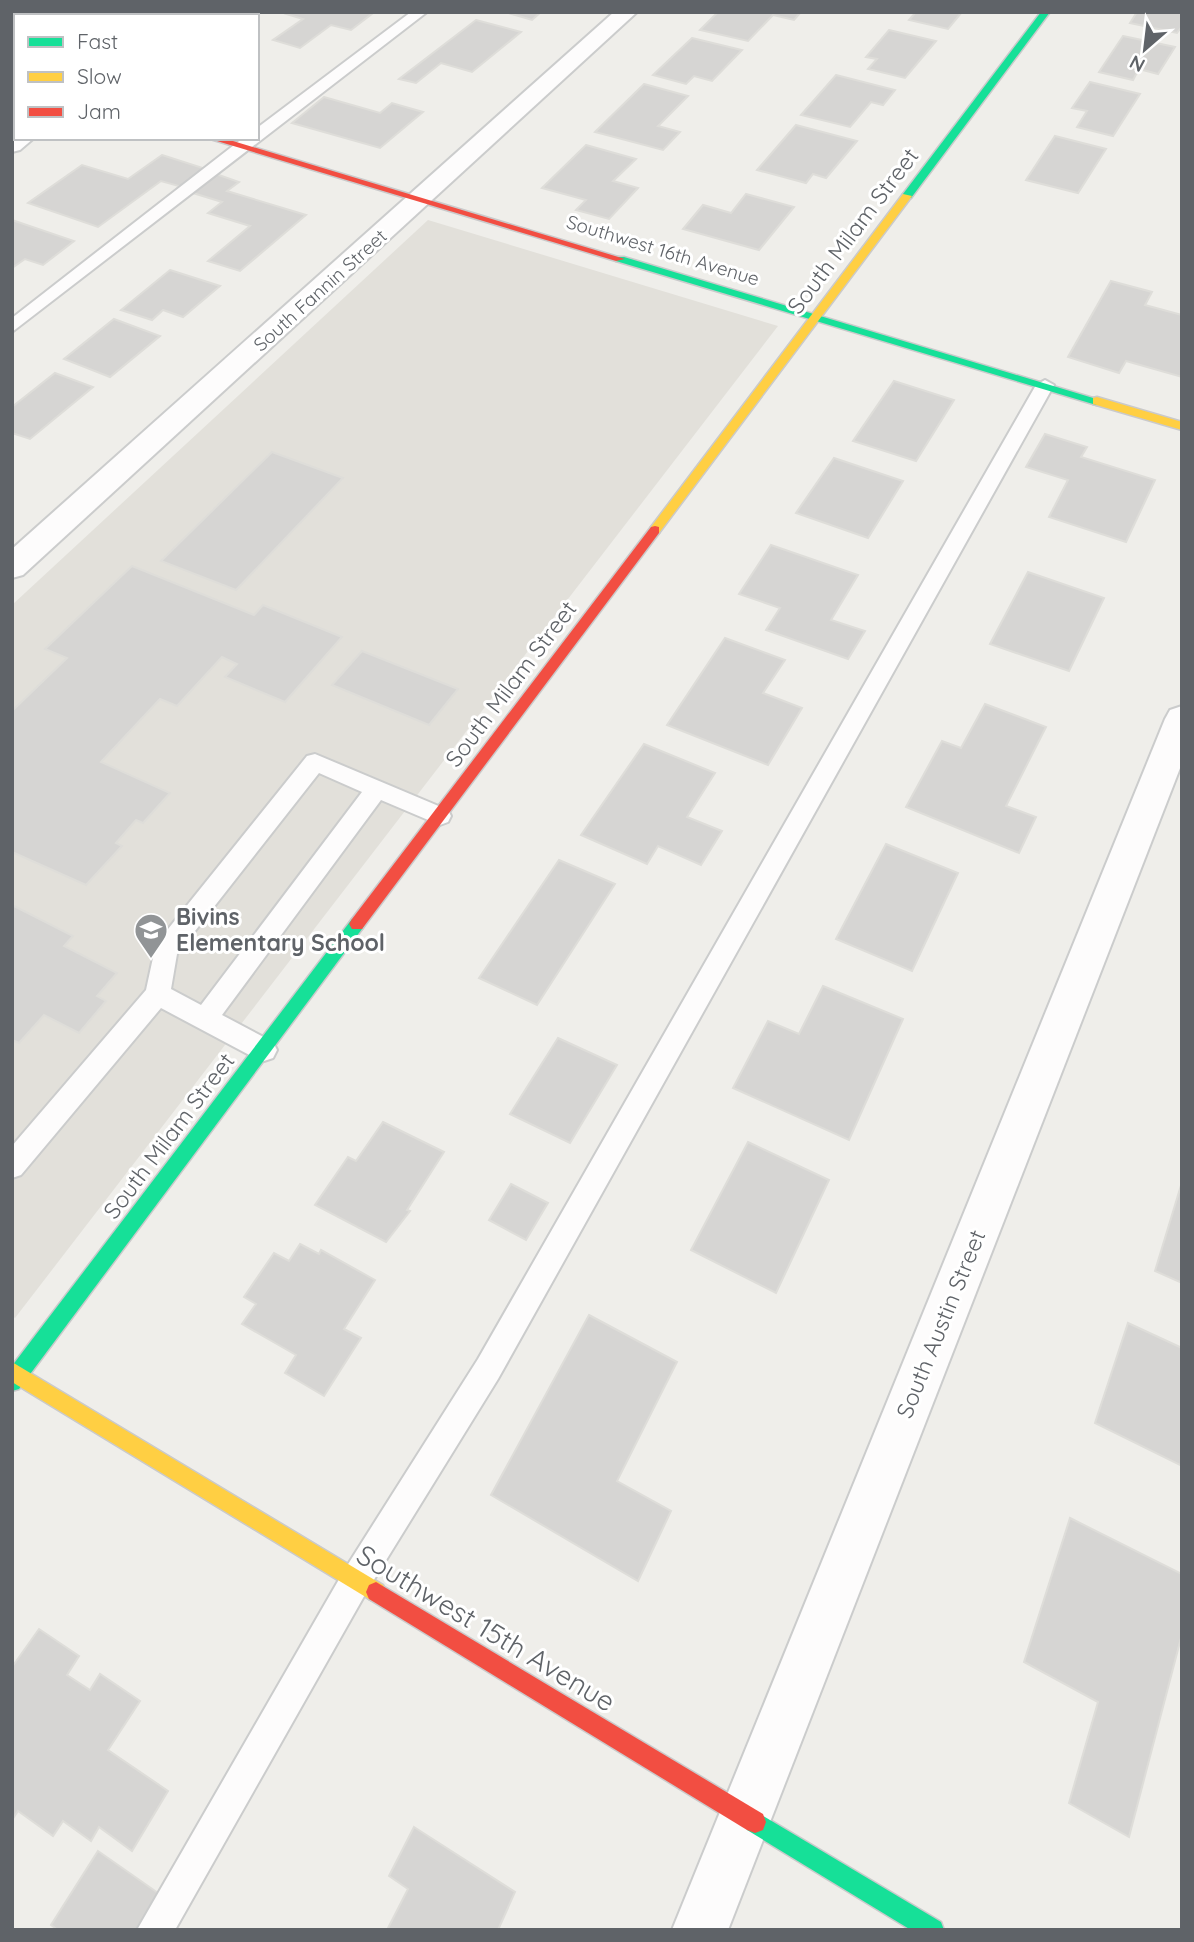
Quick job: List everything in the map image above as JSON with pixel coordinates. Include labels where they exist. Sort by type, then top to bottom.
[{"type":"street","name":"South Fannin Street","points":[[12,567],[627,12]]},
{"type":"street","name":"South Milam Street","points":[[14,1376],[1046,12]]},
{"type":"street","name":"Southwest 16th Avenue","points":[[251,140],[419,200],[1182,426]]},
{"type":"street","name":"South Austin Street","points":[[701,1930],[1182,719]]},
{"type":"street","name":"Southwest 15th Avenue","points":[[14,1376],[933,1930]]},
{"type":"lane","points":[[259,134],[420,12]]},
{"type":"lane","points":[[12,327],[251,140]]},
{"type":"lane","points":[[155,1930],[356,1580],[488,1369],[1045,385]]},
{"type":"lane","points":[[12,1166],[158,994],[164,951],[315,762],[440,816]]},
{"type":"lane","points":[[205,1018],[377,788]]},
{"type":"lane","points":[[158,994],[264,1049]]},
{"type":"shaded area","name":"Bivins Elementary School","points":[[428,220],[778,326],[15,1318],[12,1316],[12,605]]},
{"type":"building","points":[[72,12],[127,12],[124,14]]},
{"type":"building","points":[[505,12],[541,12],[532,20]]},
{"type":"building","points":[[718,12],[801,12],[794,20],[773,15],[748,41],[700,30]]},
{"type":"building","points":[[916,12],[962,12],[948,29],[909,20]]},
{"type":"building","points":[[1137,12],[1182,12],[1182,26],[1177,33],[1130,23]]},
{"type":"building","points":[[373,13],[351,30],[331,25],[300,48],[273,40],[303,19],[286,14]]},
{"type":"building","points":[[476,20],[521,32],[472,72],[441,63],[416,83],[399,79]]},
{"type":"building","points":[[889,30],[936,41],[905,78],[868,69],[877,59],[866,57]]},
{"type":"building","points":[[1123,36],[1175,47],[1158,74],[1139,69],[1133,80],[1099,72]]},
{"type":"building","points":[[692,38],[742,50],[712,81],[694,76],[686,84],[653,75]]},
{"type":"building","points":[[836,75],[895,90],[883,105],[871,102],[850,127],[801,115]]},
{"type":"building","points":[[1090,82],[1140,94],[1113,136],[1077,127],[1087,111],[1072,108]]},
{"type":"building","points":[[644,84],[688,96],[658,126],[680,132],[663,150],[595,132]]},
{"type":"building","points":[[324,97],[380,113],[392,103],[423,112],[380,148],[292,123]]},
{"type":"building","points":[[796,125],[857,141],[826,178],[813,174],[806,183],[757,170]]},
{"type":"building","points":[[1055,136],[1106,149],[1078,193],[1026,180]]},
{"type":"building","points":[[586,145],[636,159],[613,181],[638,188],[609,219],[576,210],[586,200],[542,188]]},
{"type":"building","points":[[162,155],[206,169],[182,187],[161,181],[98,227],[28,203],[82,165],[128,179]]},
{"type":"building","points":[[216,174],[239,182],[227,191],[306,215],[240,271],[208,261],[250,226],[208,213],[222,202],[193,193]]},
{"type":"building","points":[[746,194],[794,207],[759,250],[683,229],[703,205],[731,213]]},
{"type":"building","points":[[12,220],[74,241],[43,265],[25,259],[12,268]]},
{"type":"building","points":[[170,270],[220,286],[183,317],[163,310],[152,320],[121,310]]},
{"type":"building","points":[[1111,281],[1152,292],[1145,305],[1182,315],[1182,377],[1126,361],[1119,373],[1068,357]]},
{"type":"building","points":[[114,319],[160,336],[110,377],[64,359]]},
{"type":"building","points":[[55,373],[93,387],[30,439],[12,433],[12,407]]},
{"type":"building","points":[[894,381],[954,400],[916,461],[853,441]]},
{"type":"building","points":[[1045,434],[1087,447],[1081,457],[1155,480],[1126,542],[1049,517],[1068,480],[1026,467]]},
{"type":"building","points":[[272,452],[343,478],[236,590],[161,561]]},
{"type":"building","points":[[834,458],[903,481],[868,538],[796,513]]},
{"type":"building","points":[[771,545],[858,575],[831,620],[865,631],[848,659],[766,630],[780,608],[739,594]]},
{"type":"building","points":[[132,566],[254,615],[263,605],[342,637],[285,702],[225,677],[237,664],[222,657],[177,706],[160,699],[101,762],[170,793],[143,823],[136,820],[116,843],[122,846],[86,885],[12,852],[12,711],[67,658],[45,649]]},
{"type":"building","points":[[1028,572],[1104,598],[1069,671],[990,644]]},
{"type":"building","points":[[725,638],[785,660],[763,693],[802,708],[768,765],[667,725]]},
{"type":"building","points":[[362,651],[458,689],[429,725],[332,685]]},
{"type":"building","points":[[985,704],[1046,727],[1006,806],[1036,817],[1019,853],[906,807],[942,741],[961,748]]},
{"type":"building","points":[[644,744],[715,773],[687,817],[722,831],[701,865],[658,846],[647,864],[581,835]]},
{"type":"building","points":[[886,844],[958,873],[912,971],[836,939]]},
{"type":"building","points":[[559,860],[615,884],[537,1005],[479,978]]},
{"type":"building","points":[[12,905],[73,936],[64,946],[117,973],[97,996],[106,1001],[79,1033],[44,1015],[19,1043],[12,1040]]},
{"type":"building","points":[[823,986],[903,1019],[849,1140],[733,1088],[768,1021],[799,1034]]},
{"type":"building","points":[[558,1038],[617,1065],[570,1143],[510,1114]]},
{"type":"building","points":[[383,1122],[444,1152],[407,1210],[410,1211],[386,1242],[315,1205],[348,1157],[356,1161]]},
{"type":"building","points":[[748,1142],[829,1180],[776,1293],[691,1250]]},
{"type":"building","points":[[1182,1182],[1182,1283],[1155,1271]]},
{"type":"building","points":[[511,1184],[548,1203],[526,1240],[489,1220]]},
{"type":"building","points":[[300,1244],[319,1254],[321,1250],[375,1280],[344,1329],[361,1338],[324,1396],[285,1373],[296,1355],[242,1324],[256,1304],[244,1297],[274,1253],[289,1261]]},
{"type":"building","points":[[589,1315],[677,1362],[617,1481],[671,1511],[638,1581],[491,1495]]},
{"type":"building","points":[[1128,1323],[1182,1348],[1182,1466],[1095,1423]]},
{"type":"building","points":[[1070,1518],[1182,1574],[1182,1634],[1129,1837],[1069,1803],[1098,1702],[1024,1662]]},
{"type":"building","points":[[39,1629],[79,1656],[67,1675],[90,1690],[100,1674],[140,1701],[108,1750],[168,1791],[132,1851],[99,1827],[91,1841],[63,1821],[53,1836],[18,1811],[12,1820],[12,1667]]},
{"type":"building","points":[[414,1827],[515,1892],[498,1930],[387,1930],[408,1889],[389,1876]]},
{"type":"building","points":[[98,1851],[158,1893],[136,1930],[58,1930],[51,1925]]},
{"type":"traffic: fast","points":[[907,196],[1046,12]]},
{"type":"traffic: fast","points":[[620,259],[1097,401]]},
{"type":"traffic: fast","points":[[12,1382],[357,924]]},
{"type":"traffic: fast","points":[[755,1822],[933,1930]]},
{"type":"traffic: slow","points":[[655,530],[907,196]]},
{"type":"traffic: slow","points":[[1097,401],[1182,426]]},
{"type":"traffic: slow","points":[[12,1371],[376,1592]]},
{"type":"traffic: jam","points":[[219,140],[620,259]]},
{"type":"traffic: jam","points":[[357,924],[655,530]]},
{"type":"traffic: jam","points":[[376,1592],[755,1822]]},
{"type":"place","name":"Bivins Elementary School","points":[[151,960]]}]
